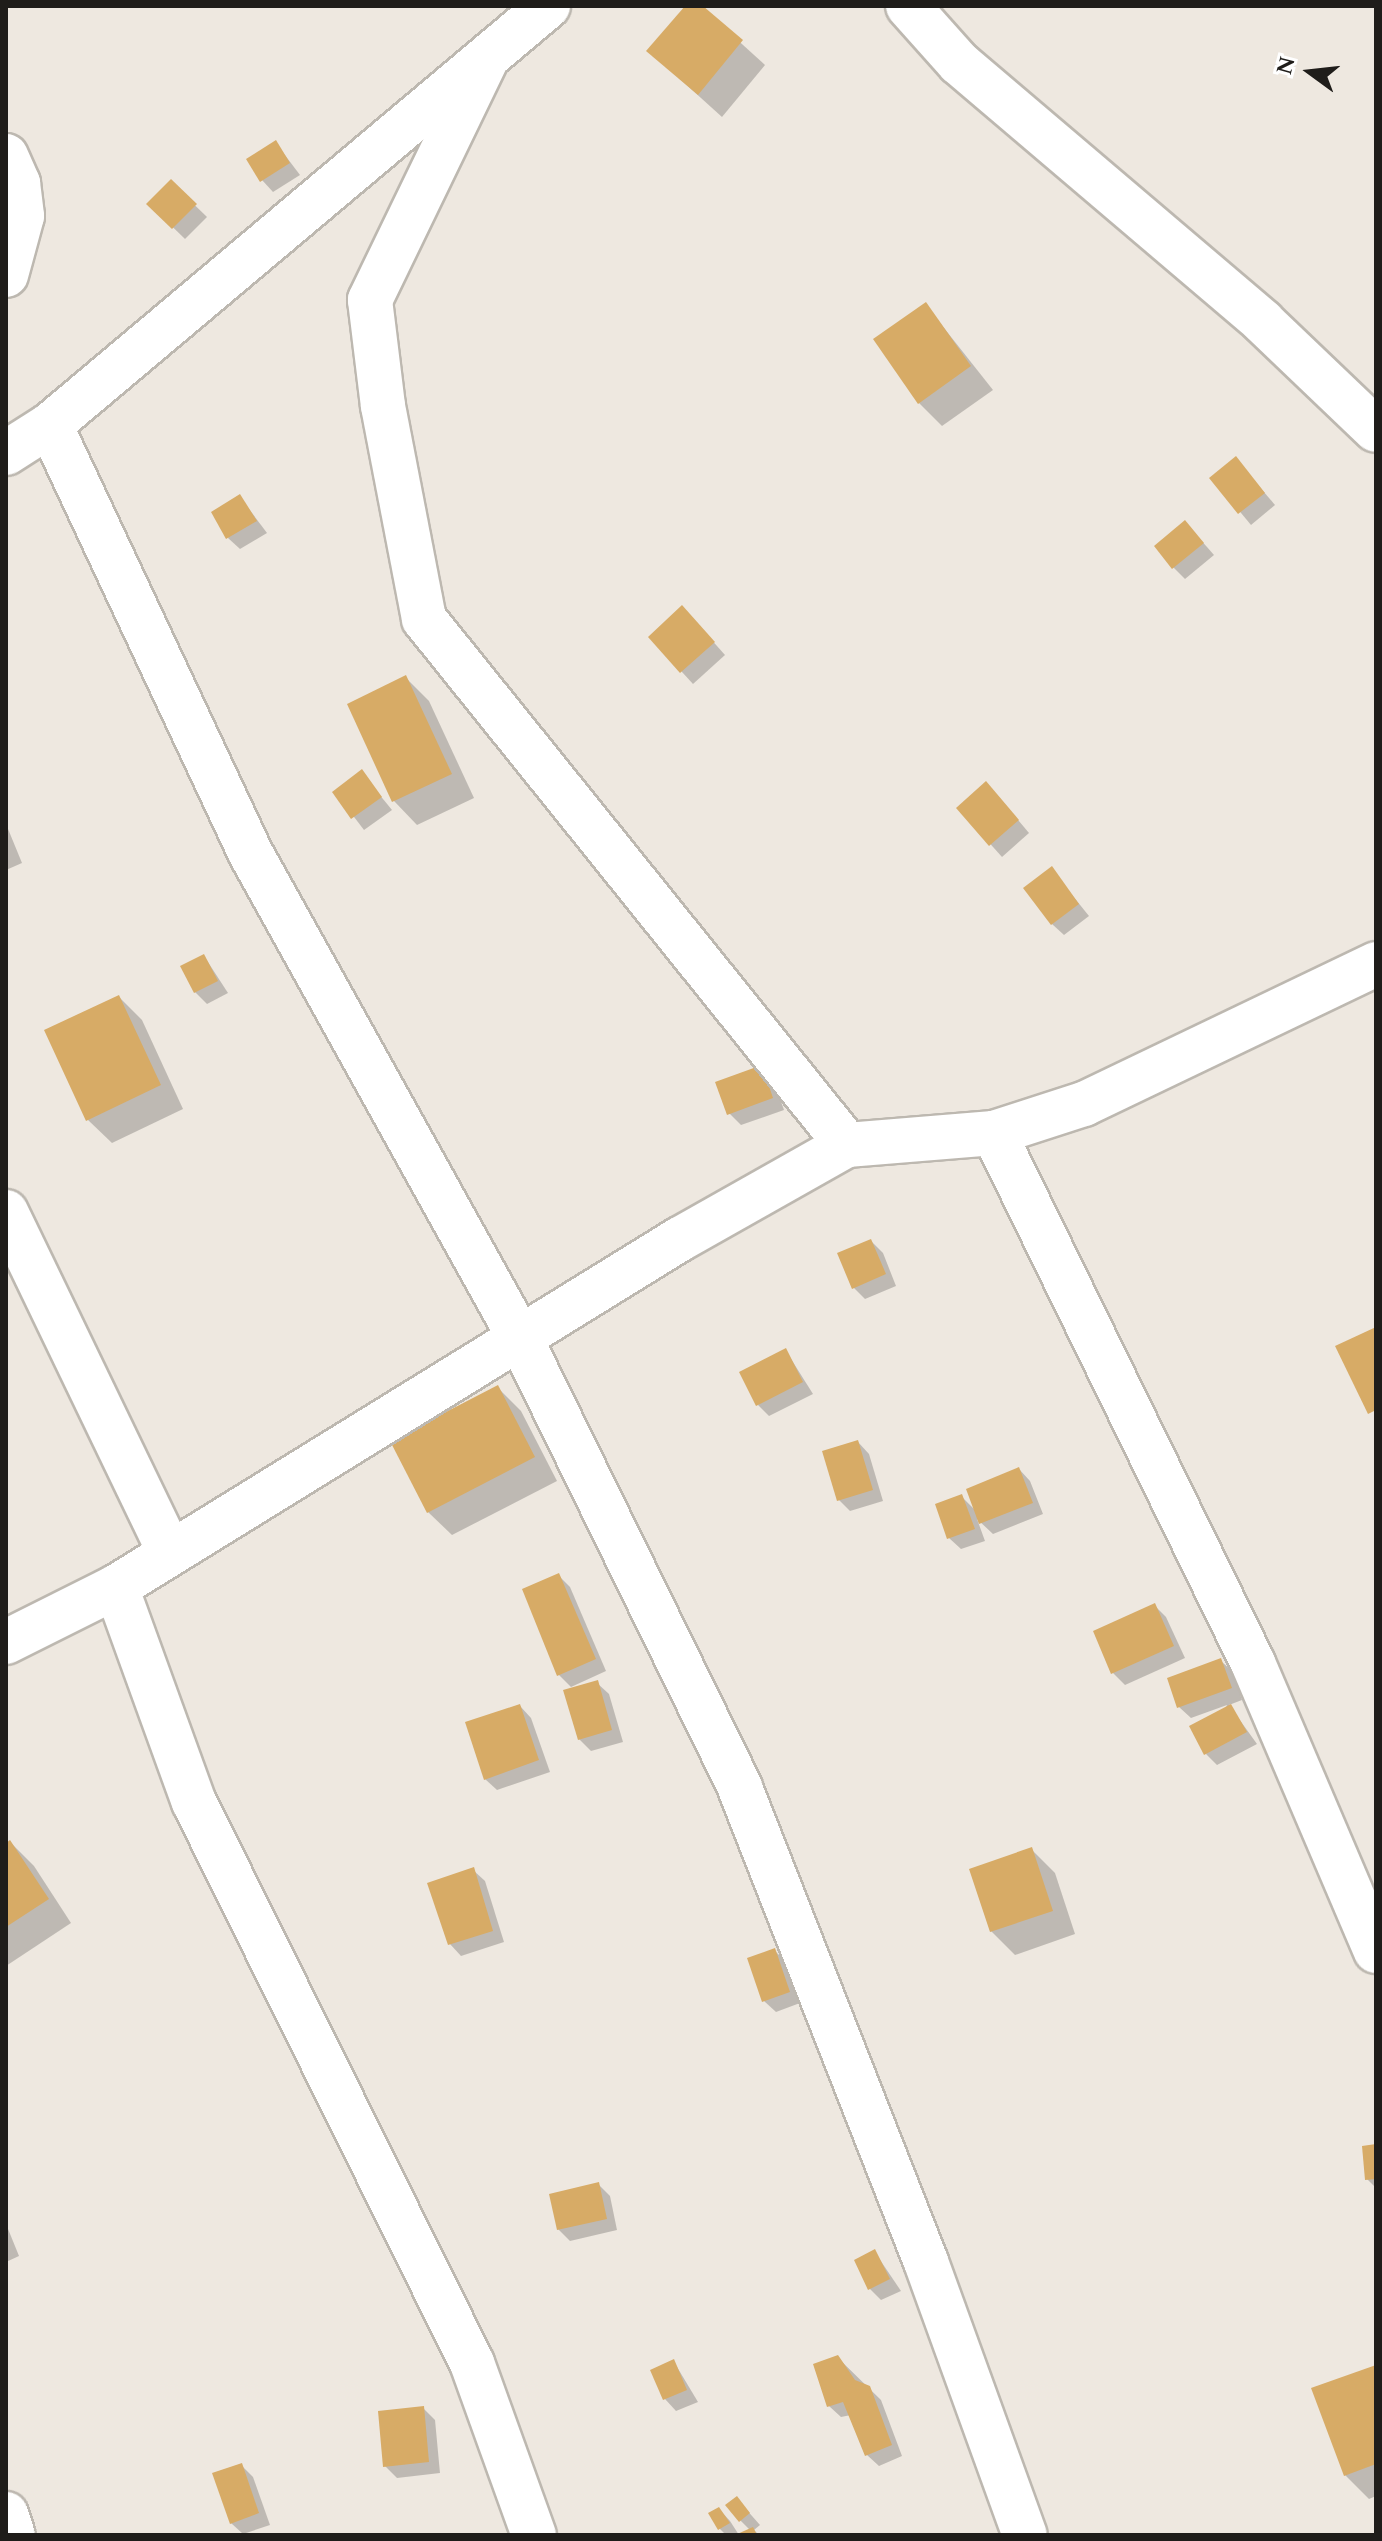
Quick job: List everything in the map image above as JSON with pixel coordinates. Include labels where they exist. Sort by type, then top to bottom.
[{"type":"street","points":[[6,453],[50,425],[548,6]]},
{"type":"street","points":[[908,6],[959,63],[1263,322],[1376,430]]},
{"type":"street","points":[[487,58],[370,300],[383,406],[424,619],[847,1145]]},
{"type":"street","points":[[6,156],[18,183],[22,216],[6,275]]},
{"type":"street","points":[[50,425],[251,854],[521,1340],[740,1788],[926,2262],[1025,2535]]},
{"type":"street","points":[[6,1642],[116,1587],[169,1551],[521,1340],[680,1239],[847,1145],[994,1133],[1084,1104],[1376,964]]},
{"type":"street","points":[[994,1133],[1253,1663],[1376,1951]]},
{"type":"street","points":[[6,1212],[169,1551]]},
{"type":"street","points":[[116,1587],[194,1802],[472,2363],[534,2535]]},
{"type":"street","points":[[6,2514],[13,2535]]},
{"type":"building","points":[[685,6],[703,6],[743,40],[698,95],[646,51]]},
{"type":"building","points":[[276,140],[290,163],[260,182],[246,159]]},
{"type":"building","points":[[171,179],[197,204],[172,229],[146,204]]},
{"type":"building","points":[[926,302],[971,366],[918,404],[873,339]]},
{"type":"building","points":[[1236,456],[1265,493],[1238,514],[1209,478]]},
{"type":"building","points":[[240,494],[257,521],[226,539],[211,512]]},
{"type":"building","points":[[1185,520],[1204,543],[1172,569],[1154,546]]},
{"type":"building","points":[[682,605],[715,642],[680,673],[648,637]]},
{"type":"building","points":[[406,675],[452,774],[392,802],[347,704]]},
{"type":"building","points":[[362,769],[382,797],[351,819],[332,792]]},
{"type":"building","points":[[986,781],[1019,820],[989,846],[956,808]]},
{"type":"building","points":[[1052,866],[1079,904],[1051,925],[1023,888]]},
{"type":"building","points":[[204,954],[218,981],[194,993],[180,966]]},
{"type":"building","points":[[119,995],[161,1085],[86,1121],[44,1030]]},
{"type":"building","points":[[762,1065],[773,1098],[727,1115],[715,1082]]},
{"type":"building","points":[[871,1239],[886,1274],[852,1289],[837,1253]]},
{"type":"building","points":[[1376,1327],[1376,1410],[1368,1414],[1335,1346]]},
{"type":"building","points":[[786,1348],[803,1382],[756,1406],[739,1372]]},
{"type":"building","points":[[498,1385],[535,1457],[427,1513],[390,1441]]},
{"type":"building","points":[[858,1440],[873,1490],[837,1501],[822,1451]]},
{"type":"building","points":[[1019,1467],[1033,1503],[979,1524],[966,1489]]},
{"type":"building","points":[[962,1494],[975,1529],[947,1539],[935,1504]]},
{"type":"building","points":[[559,1573],[596,1659],[557,1676],[522,1589]]},
{"type":"building","points":[[1155,1603],[1174,1646],[1111,1674],[1093,1631]]},
{"type":"building","points":[[1221,1658],[1232,1688],[1177,1708],[1167,1678]]},
{"type":"building","points":[[598,1680],[612,1730],[578,1740],[563,1690]]},
{"type":"building","points":[[520,1704],[539,1760],[484,1780],[465,1722]]},
{"type":"building","points":[[1231,1704],[1247,1732],[1204,1755],[1189,1726]]},
{"type":"building","points":[[10,1840],[49,1899],[6,1927],[6,1843]]},
{"type":"building","points":[[1032,1847],[1053,1911],[990,1932],[969,1869]]},
{"type":"building","points":[[474,1867],[493,1931],[448,1945],[427,1883]]},
{"type":"building","points":[[775,1948],[790,1992],[762,2002],[747,1958]]},
{"type":"building","points":[[1376,2144],[1376,2179],[1365,2180],[1362,2146]]},
{"type":"building","points":[[599,2182],[607,2219],[557,2230],[549,2194]]},
{"type":"building","points":[[875,2249],[890,2279],[868,2290],[854,2260]]},
{"type":"building","points":[[838,2355],[855,2380],[870,2386],[892,2445],[865,2456],[843,2402],[827,2407],[813,2364]]},
{"type":"building","points":[[674,2359],[687,2390],[663,2400],[650,2370]]},
{"type":"building","points":[[1376,2365],[1376,2464],[1344,2476],[1311,2388]]},
{"type":"building","points":[[424,2406],[429,2462],[383,2467],[378,2411]]},
{"type":"building","points":[[242,2463],[259,2513],[230,2524],[212,2473]]},
{"type":"building","points":[[737,2496],[750,2513],[739,2522],[725,2505]]},
{"type":"building","points":[[719,2507],[730,2523],[718,2530],[708,2513]]},
{"type":"building","points":[[753,2527],[757,2535],[735,2535]]}]
